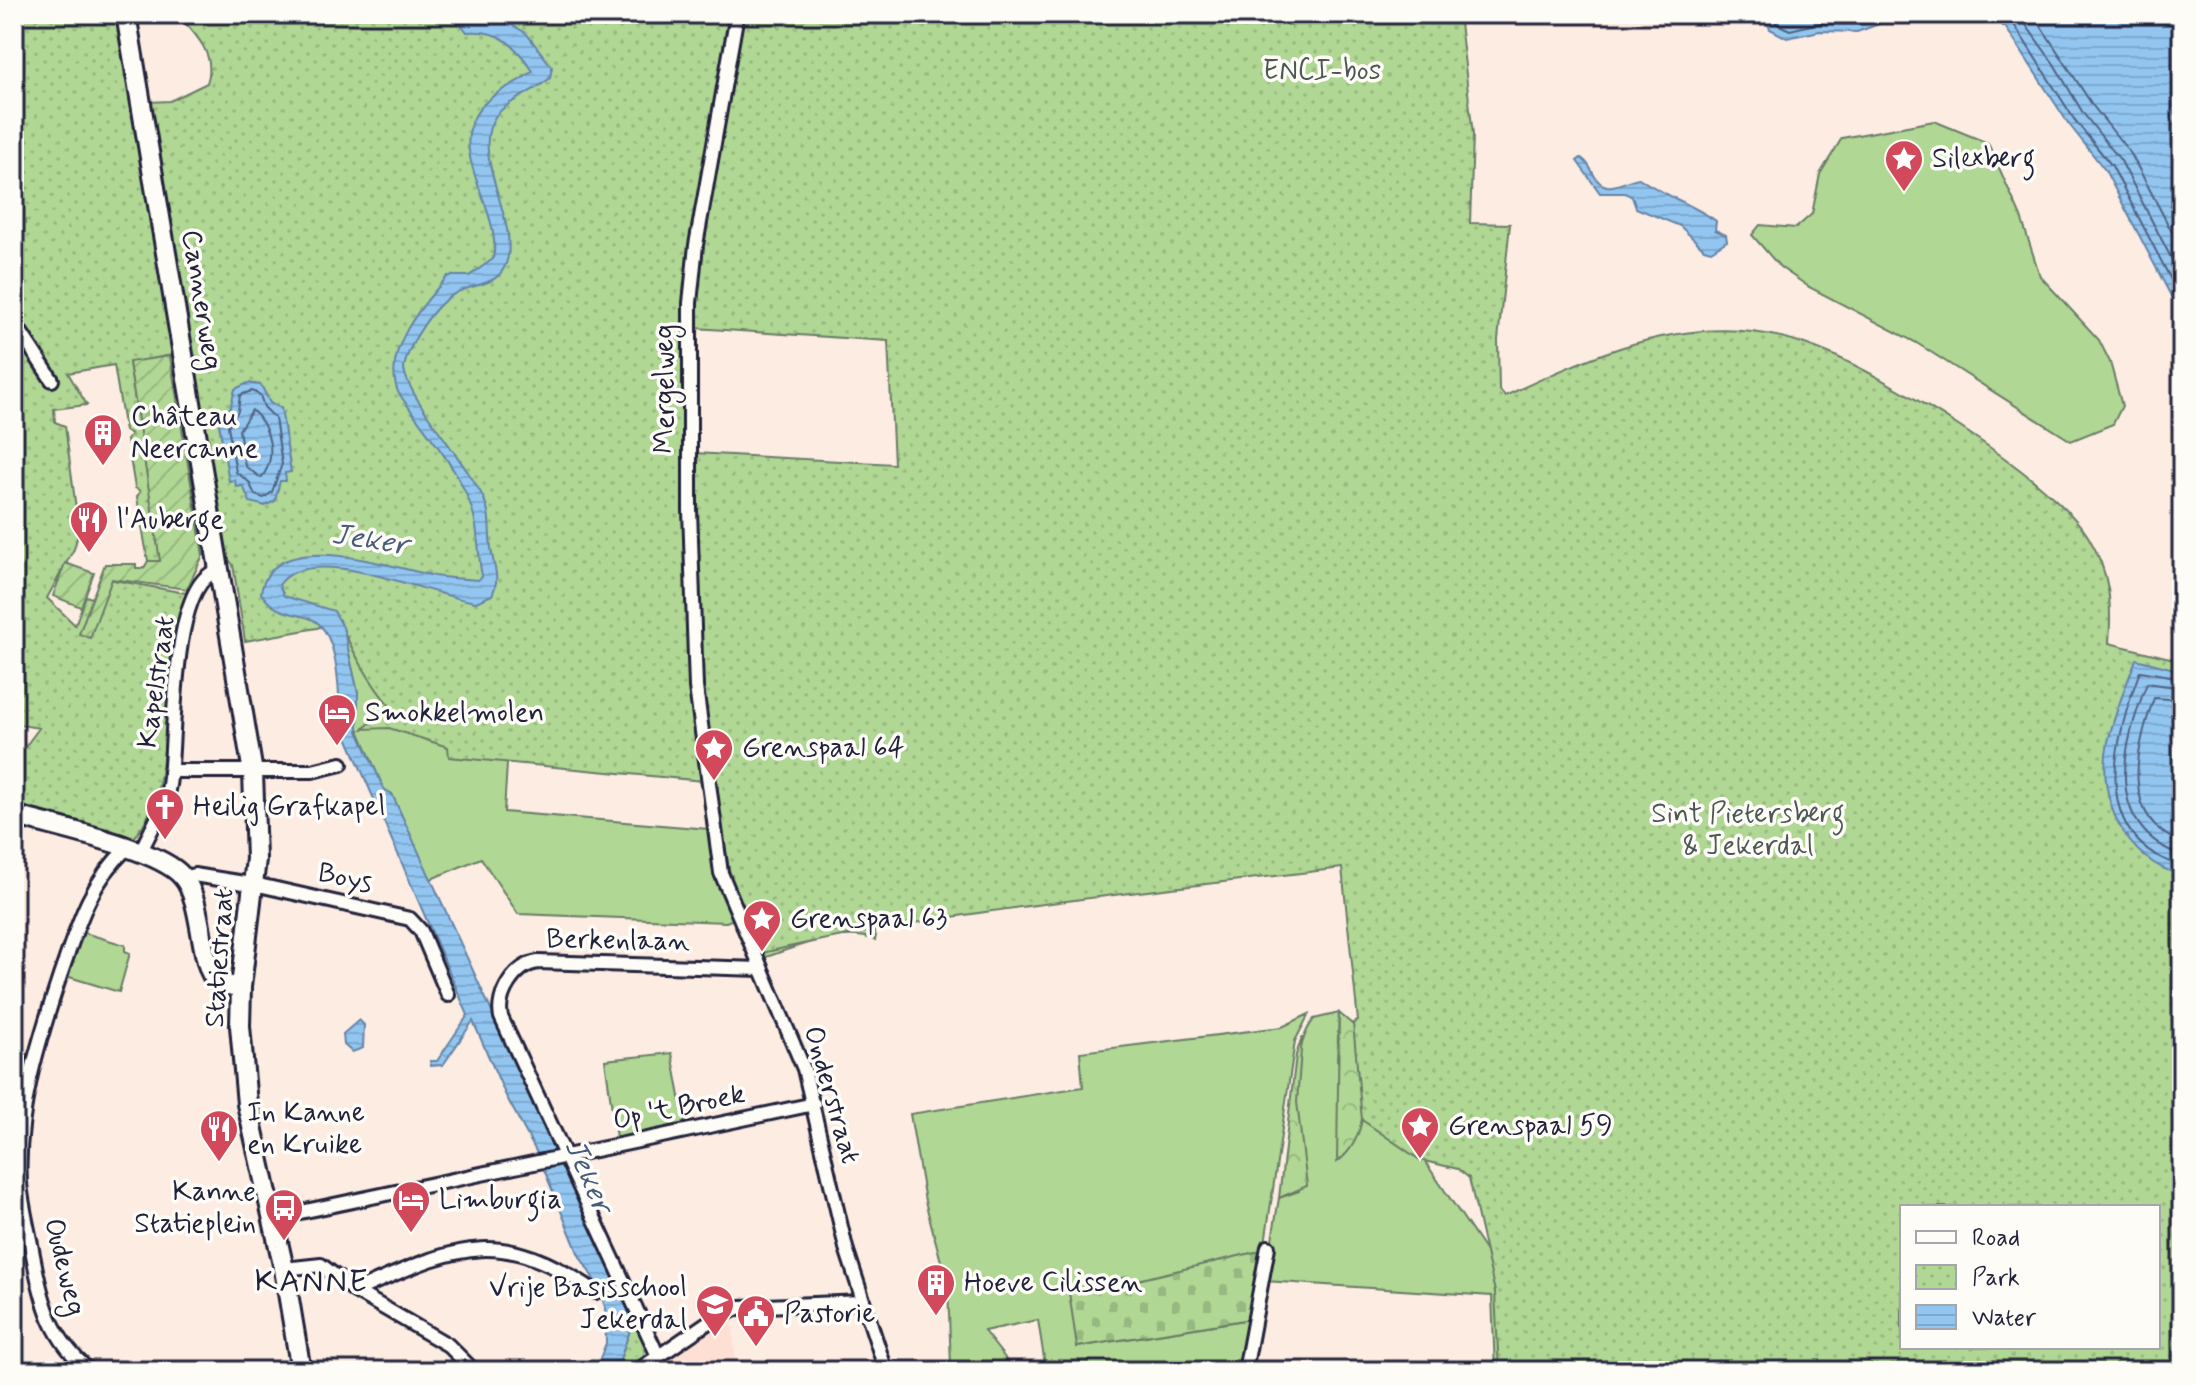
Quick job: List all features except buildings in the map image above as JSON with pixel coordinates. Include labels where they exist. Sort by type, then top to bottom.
[{"type":"main road","name":"Cannerweg","points":[[126,14],[230,640]]},
{"type":"main road","name":"Statiestraat","points":[[230,640],[253,773],[257,815],[254,885],[241,987],[247,1104],[284,1269],[301,1371]]},
{"type":"main road","points":[[14,815],[133,851],[168,865],[184,878],[197,910],[211,974],[222,984],[241,987]]},
{"type":"street","name":"Mergelweg","points":[[706,767],[696,687],[692,597],[689,314],[696,245],[737,14]]},
{"type":"street","points":[[14,322],[52,380]]},
{"type":"street","name":"Kapelstraat","points":[[133,851],[166,796],[182,640],[199,585],[208,574],[218,571]]},
{"type":"street","points":[[170,771],[312,771],[341,764]]},
{"type":"street","name":"Onderstraat","points":[[706,767],[721,873],[791,1035],[814,1104],[846,1248],[886,1371]]},
{"type":"street","name":"Oudeweg","points":[[90,1371],[58,1339],[42,1302],[21,1188],[20,1133],[37,1052],[76,930],[98,878],[133,851]]},
{"type":"street","name":"Boys","points":[[184,878],[194,875],[254,885],[410,919],[421,931],[448,995]]},
{"type":"street","name":"Berkenlaan","points":[[658,1356],[501,1017],[500,1002],[518,971],[538,962],[760,969]]},
{"type":"street","name":"Op 't Broek","points":[[272,1218],[814,1104]]},
{"type":"street","points":[[1245,1371],[1268,1247]]},
{"type":"street","points":[[355,1291],[441,1254],[464,1249],[508,1251],[545,1260],[596,1292]]},
{"type":"street","points":[[284,1269],[321,1265],[355,1291],[448,1345],[474,1371]]},
{"type":"street","points":[[637,1371],[713,1319],[740,1307],[863,1302]]},
{"type":"shaded area","name":"Vrije Basisschool Jekerdal","points":[[732,1317],[736,1371],[650,1371],[717,1323]]},
{"type":"green space","name":"Sint Pietersberg & Jekerdal","points":[[14,14],[132,14],[148,102],[170,101],[207,83],[207,54],[177,14],[1459,14],[1473,135],[1470,223],[1510,224],[1498,340],[1499,389],[1505,396],[1591,358],[1680,334],[1742,331],[1813,347],[1921,402],[2040,486],[2070,514],[2096,551],[2108,589],[2109,643],[2182,661],[2182,1371],[1499,1371],[1495,1292],[1469,1178],[1458,1169],[1420,1160],[1362,1120],[1353,1023],[1358,1021],[1342,868],[978,913],[762,953],[734,898],[714,782],[449,757],[448,747],[389,728],[363,729],[390,706],[362,665],[339,620],[317,628],[245,641],[233,565],[226,556],[203,555],[173,355],[129,363],[161,562],[148,561],[137,497],[140,491],[135,488],[127,440],[131,434],[125,431],[114,365],[68,373],[87,405],[54,409],[55,422],[65,426],[79,531],[74,549],[47,598],[75,625],[86,596],[98,600],[108,579],[186,593],[187,589],[193,590],[173,661],[160,781],[144,824],[129,844],[14,810],[14,762],[39,728],[14,724]],"holes":[[[695,328],[888,341],[894,464],[694,453]]]},
{"type":"green space","points":[[1934,121],[1988,143],[2021,217],[2040,276],[2099,340],[2110,362],[2122,406],[2113,424],[2071,441],[1915,342],[1809,287],[1780,267],[1752,235],[1760,225],[1796,228],[1812,214],[1820,174],[1842,138]]},
{"type":"green space","points":[[170,356],[203,555],[187,589],[112,579],[90,638],[79,634],[105,564],[136,564],[136,568],[144,568],[148,561],[160,561],[129,362]]},
{"type":"green space","points":[[65,563],[94,573],[81,607],[53,596]]},
{"type":"green space","points":[[343,627],[514,652],[504,812],[709,829],[717,875],[734,919],[726,922],[518,914],[481,858],[429,880],[392,794],[384,790],[356,723],[358,693]]},
{"type":"green space","points":[[868,922],[875,940],[862,936],[833,937],[760,959],[754,947]]},
{"type":"green space","points":[[81,932],[125,945],[125,951],[130,953],[119,992],[66,976]]},
{"type":"green space","points":[[1339,1013],[1337,1060],[1363,1099],[1409,1138],[1491,1259],[1497,1273],[1501,1371],[1495,1371],[1492,1296],[1265,1281],[1279,1198],[1299,1191],[1296,1101],[1305,1035],[1314,1019]]},
{"type":"green space","points":[[1339,1013],[1358,1029],[1364,1101],[1358,1135],[1350,1150],[1337,1162]]},
{"type":"green space","points":[[1309,1014],[1295,1041],[1264,1250],[1128,1283],[1127,1277],[1078,1347],[1250,1319],[1242,1365],[1232,1371],[1046,1371],[1038,1320],[984,1331],[1005,1358],[1009,1371],[951,1366],[948,1288],[925,1201],[910,1114],[1083,1087],[1080,1052],[1282,1027]]},
{"type":"green space","points":[[1302,1037],[1297,1102],[1307,1186],[1279,1198],[1296,1055]]},
{"type":"green space","points":[[672,1053],[685,1124],[616,1138],[605,1060]]},
{"type":"green space","points":[[1264,1250],[1250,1319],[1077,1347],[1069,1292],[1127,1277],[1129,1282]]},
{"type":"green space","points":[[630,1313],[645,1342],[644,1358],[626,1371],[616,1371],[631,1327]]},
{"type":"water","points":[[453,14],[495,15],[526,33],[552,67],[550,78],[500,111],[488,133],[492,171],[508,233],[509,252],[504,268],[495,278],[456,293],[439,306],[417,336],[404,367],[414,394],[484,499],[496,584],[492,595],[476,602],[343,569],[316,568],[294,572],[279,585],[284,596],[334,611],[343,627],[358,693],[358,731],[384,789],[392,794],[630,1313],[631,1327],[616,1371],[595,1371],[606,1343],[605,1307],[598,1286],[579,1255],[538,1155],[506,1096],[473,1021],[443,1065],[431,1066],[430,1061],[437,1061],[468,1015],[340,721],[336,664],[327,635],[319,624],[277,608],[261,593],[270,572],[287,560],[310,555],[364,560],[440,577],[478,580],[482,577],[476,524],[461,483],[398,392],[394,376],[395,361],[407,330],[437,288],[448,276],[469,276],[493,259],[494,240],[490,220],[471,161],[468,142],[471,124],[488,100],[533,71],[506,41],[489,33],[467,32]]},
{"type":"water","points":[[1764,14],[1907,14],[1857,32],[1820,31],[1787,38],[1770,29]]},
{"type":"water","points":[[1985,14],[2182,14],[2182,317],[2105,170],[2068,123],[2006,28]]},
{"type":"water","points":[[1581,158],[1602,184],[1614,186],[1639,178],[1716,221],[1715,230],[1726,235],[1727,241],[1711,251],[1704,249],[1680,226],[1636,208],[1632,197],[1625,193],[1600,193],[1577,161]]},
{"type":"water","points":[[248,383],[261,385],[270,403],[281,408],[291,472],[285,473],[286,481],[280,481],[275,501],[265,506],[250,502],[243,486],[236,487],[235,480],[229,481],[218,418],[225,417],[224,410],[230,409],[235,389]]},
{"type":"water","points":[[2136,659],[2182,671],[2182,875],[2162,868],[2144,856],[2130,841],[2111,805],[2106,784],[2108,742]]},
{"type":"water","points":[[359,1020],[364,1025],[363,1048],[352,1052],[344,1045],[343,1034]]},
{"type":"place","name":"Silexberg","points":[[1904,193]]},
{"type":"place","name":"Château Neercanne","points":[[103,467]]},
{"type":"place","name":"l'Auberge","points":[[89,554]]},
{"type":"place","name":"Smokkelmolen","points":[[337,747]]},
{"type":"place","name":"Grenspaal 64","points":[[714,782]]},
{"type":"place","name":"Heilig Grafkapel","points":[[165,841]]},
{"type":"place","name":"Grenspaal 63","points":[[762,953]]},
{"type":"place","name":"Grenspaal 59","points":[[1420,1160]]},
{"type":"place","name":"In Kanne en Kruike","points":[[219,1163]]},
{"type":"place","name":"Limburgia","points":[[411,1234]]},
{"type":"place","name":"Kanne Statieplein","points":[[284,1242]]},
{"type":"place","name":"Hoeve Cilissen","points":[[936,1317]]},
{"type":"place","name":"Vrije Basisschool Jekerdal","points":[[715,1338]]},
{"type":"place","name":"Pastorie","points":[[756,1348]]},
{"type":"district","name":"KANNE","points":[[312,1282]]},
{"type":"park label","name":"ENCI-bos","points":[[1322,71]]},
{"type":"water label","name":"Jeker","points":[[370,540]]},
{"type":"water label","name":"Jeker","points":[[588,1176]]}]
